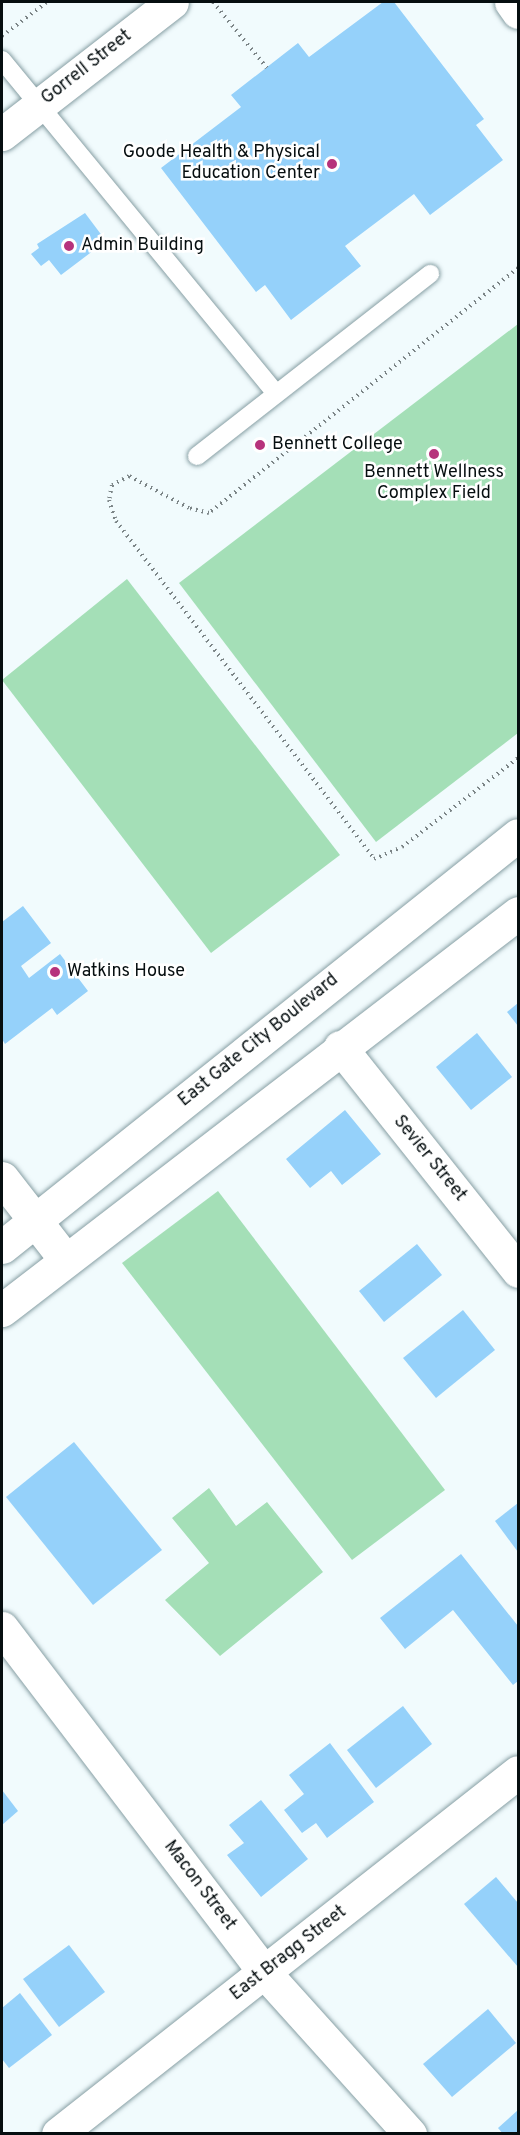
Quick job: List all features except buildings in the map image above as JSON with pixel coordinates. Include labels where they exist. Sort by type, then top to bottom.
[{"type":"street","name":"Gorrell Street","points":[[2,134],[172,2]]},
{"type":"street","points":[[511,2],[519,12]]},
{"type":"street","name":"East Gate City Boulevard","points":[[2,1247],[519,836]]},
{"type":"street","points":[[2,1310],[340,1047],[519,913]]},
{"type":"street","name":"Sevier Street","points":[[340,1047],[519,1271]]},
{"type":"street","points":[[2,1178],[65,1259]]},
{"type":"street","name":"Macon Street","points":[[2,1628],[266,1973],[410,2133]]},
{"type":"street","name":"East Bragg Street","points":[[58,2133],[266,1973],[519,1773]]},
{"type":"lane","points":[[2,60],[276,394]]},
{"type":"lane","points":[[197,456],[430,274]]},
{"type":"path","points":[[2,36],[47,2]]},
{"type":"path","points":[[213,2],[267,68]]},
{"type":"path","points":[[519,268],[209,513],[189,508],[159,489],[129,477],[112,485],[109,500],[116,521],[374,859],[402,847],[519,758]]},
{"type":"green space","name":"Bennett Wellness Complex Field","points":[[518,324],[518,733],[376,842],[179,583]]},
{"type":"green space","points":[[127,579],[340,855],[211,953],[2,680]]},
{"type":"green space","points":[[218,1191],[445,1490],[352,1560],[122,1263]]},
{"type":"green space","points":[[209,1488],[236,1526],[267,1502],[323,1572],[220,1656],[165,1600],[209,1563],[172,1518]]},
{"type":"place","name":"Goode Health & Physical Education Center","points":[[332,164]]},
{"type":"place","name":"Admin Building","points":[[69,246]]},
{"type":"place","name":"Bennett College","points":[[260,445]]},
{"type":"place","name":"Bennett Wellness Complex Field","points":[[434,454]]},
{"type":"place","name":"Watkins House","points":[[55,972]]}]
